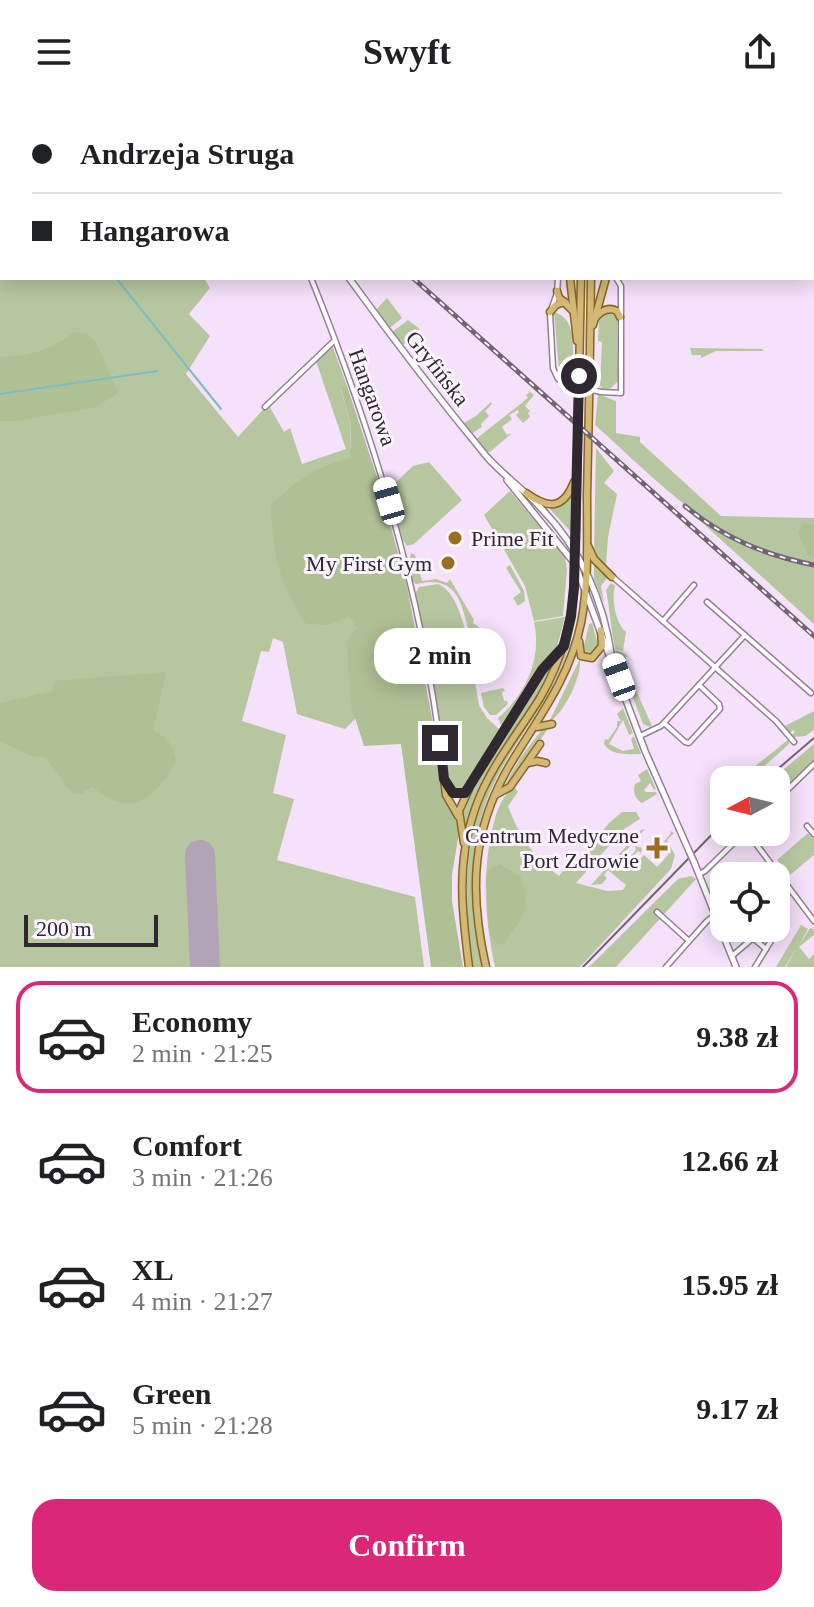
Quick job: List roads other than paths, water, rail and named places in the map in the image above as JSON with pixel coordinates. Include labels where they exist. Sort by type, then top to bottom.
[{"type":"main road","points":[[570,280],[580,356]]},
{"type":"main road","points":[[464,850],[483,790],[504,751],[545,689],[564,646],[573,605],[581,280]]},
{"type":"main road","points":[[591,280],[586,570],[579,647],[582,658],[591,659],[598,654],[602,644],[601,630]]},
{"type":"main road","points":[[590,341],[605,280]]},
{"type":"main road","points":[[557,291],[559,298],[571,307],[574,314]]},
{"type":"main road","points":[[550,312],[556,305],[566,303]]},
{"type":"main road","points":[[594,320],[606,309],[615,310],[620,317]]},
{"type":"main road","points":[[526,493],[543,503],[559,503],[569,494],[577,471]]},
{"type":"main road","points":[[587,539],[593,558],[612,577]]},
{"type":"main road","points":[[486,967],[476,905],[478,853],[495,795],[566,672],[582,614]]},
{"type":"main road","points":[[504,730],[542,670],[564,646]]},
{"type":"main road","points":[[534,729],[552,724]]},
{"type":"main road","points":[[495,795],[510,787],[540,744]]},
{"type":"main road","points":[[525,765],[534,761],[546,763]]},
{"type":"main road","points":[[444,779],[448,799],[460,820]]},
{"type":"main road","points":[[469,789],[459,811],[464,850],[461,898],[469,967]]},
{"type":"street","name":"Hangarowa","points":[[312,280],[375,454],[407,569],[435,705],[444,779]]},
{"type":"street","name":"Gryfińska","points":[[351,280],[575,564],[640,736],[710,898]]},
{"type":"street","points":[[558,280],[550,312],[553,371],[560,381],[571,385],[621,393],[621,286],[617,280]]},
{"type":"street","points":[[265,407],[334,341]]},
{"type":"street","name":"Gryfińska","points":[[505,475],[558,525],[575,550],[586,570],[605,624],[612,659]]},
{"type":"street","points":[[612,577],[776,721],[794,742]]},
{"type":"street","points":[[663,621],[694,585]]},
{"type":"street","points":[[707,602],[811,693]]},
{"type":"street","points":[[640,736],[664,723],[745,635]]},
{"type":"street","points":[[664,723],[689,743],[720,709],[719,704],[699,685]]},
{"type":"street","points":[[444,779],[453,793],[463,793],[469,789],[504,730]]},
{"type":"street","points":[[790,787],[814,764]]},
{"type":"street","points":[[807,826],[814,834]]},
{"type":"street","points":[[699,874],[731,846]]},
{"type":"street","points":[[757,846],[814,921]]},
{"type":"street","points":[[657,912],[689,941]]},
{"type":"street","points":[[666,967],[689,941],[710,924]]},
{"type":"street","points":[[732,956],[753,938],[766,949]]},
{"type":"street","name":"Gryfińska","points":[[727,942],[736,967]]},
{"type":"street","points":[[755,967],[770,942]]},
{"type":"waterway","points":[[118,280],[221,409]]},
{"type":"waterway","points":[[0,394],[157,371]]},
{"type":"tram line","points":[[781,766],[814,738]]},
{"type":"tram line","points":[[583,967],[710,836]]},
{"type":"railway","points":[[415,280],[814,636]]},
{"type":"railway","points":[[685,506],[745,544],[814,565]]},
{"type":"place","name":"Prime Fit","points":[[455,538]]},
{"type":"place","name":"My First Gym","points":[[448,563]]},
{"type":"place","name":"Centrum Medyczne Port Zdrowie","points":[[657,848]]}]
